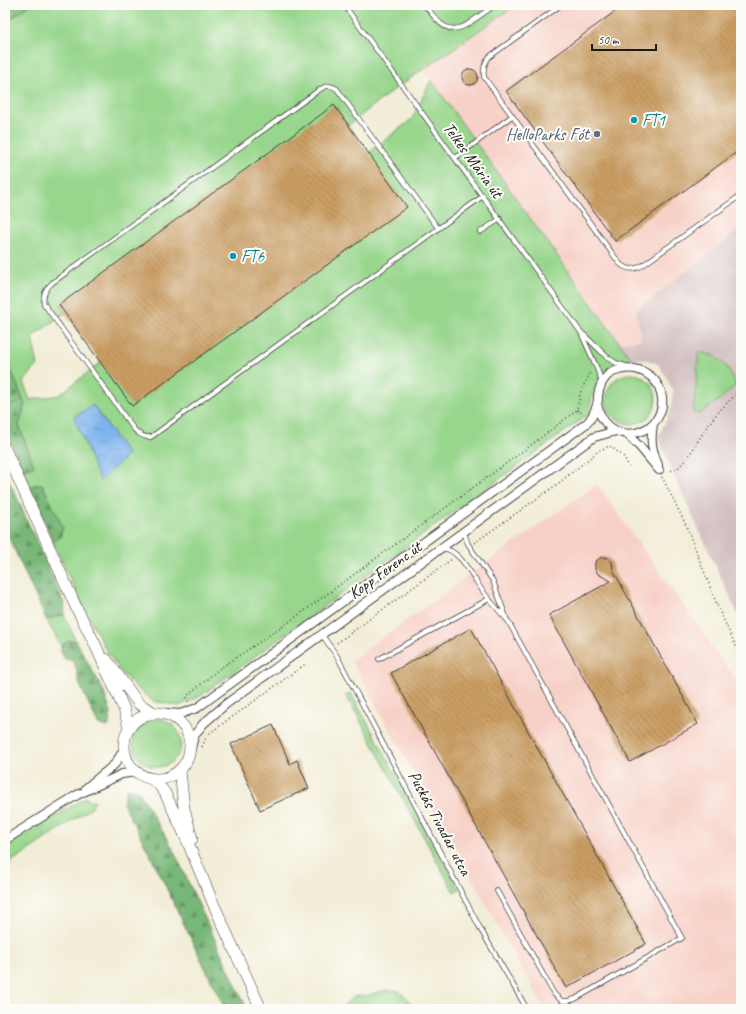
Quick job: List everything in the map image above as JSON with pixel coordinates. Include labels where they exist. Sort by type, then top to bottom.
[{"type":"main road","points":[[5,449],[124,709],[128,728]]},
{"type":"main road","points":[[94,642],[139,704],[153,712],[166,713],[178,719],[189,734],[190,752],[186,764],[180,771],[166,778],[160,779],[151,779],[136,772],[129,764],[123,751],[124,739],[128,728],[138,718],[153,712]]},
{"type":"main road","points":[[180,771],[184,808],[200,871]]},
{"type":"main road","points":[[151,779],[165,793],[260,1009]]},
{"type":"street","points":[[637,369],[652,377],[658,384],[661,392],[662,409],[658,418],[645,430],[627,434],[616,431],[603,420],[597,404],[598,394],[602,382],[608,376],[618,371],[637,369]]},
{"type":"street","name":"Kopp Ferenc út","points":[[166,713],[180,714],[197,708],[587,424],[597,404]]},
{"type":"street","points":[[653,424],[651,437],[652,450],[659,470]]},
{"type":"street","name":"Kopp Ferenc út","points":[[190,752],[194,736],[202,724],[226,704],[594,437],[616,431]]},
{"type":"street","points":[[627,434],[659,470]]},
{"type":"street","points":[[5,840],[76,795],[114,764],[123,751]]},
{"type":"street","points":[[76,795],[122,774],[136,772]]},
{"type":"lane","name":"Telkes Mária út","points":[[344,5],[580,331]]},
{"type":"lane","points":[[425,5],[439,23],[448,28],[454,29],[464,27],[495,5]]},
{"type":"lane","points":[[561,5],[489,57],[485,63],[483,72],[484,77],[620,264],[623,267],[634,269],[638,268],[741,195]]},
{"type":"lane","points":[[438,228],[337,89],[330,86],[319,90],[52,283],[47,288],[45,293],[44,304],[133,428],[139,435],[143,437],[151,437],[483,196]]},
{"type":"lane","points":[[455,158],[512,116]]},
{"type":"lane","points":[[480,232],[500,220]]},
{"type":"lane","points":[[580,331],[602,382]]},
{"type":"lane","points":[[580,331],[607,357],[616,363],[637,369]]},
{"type":"lane","points":[[464,532],[465,538],[493,581],[508,621],[682,938],[575,999],[562,1001],[554,994],[497,891]]},
{"type":"lane","points":[[440,549],[446,548],[450,550],[463,562],[482,589],[508,621]]},
{"type":"lane","points":[[379,659],[489,598]]},
{"type":"lane","name":"Puskás Tivadar utca","points":[[322,635],[337,656],[481,930],[528,1009]]},
{"type":"path","points":[[188,701],[187,696],[219,669],[282,627],[577,410],[580,393],[590,373],[596,366]]},
{"type":"path","points":[[659,470],[675,470],[688,456],[708,424],[741,390]]},
{"type":"path","points":[[5,406],[21,400]]},
{"type":"path","points":[[470,546],[555,486],[600,450],[610,446],[624,457],[630,467]]},
{"type":"path","points":[[659,470],[686,525],[719,610],[741,657]]},
{"type":"path","points":[[337,643],[457,556]]},
{"type":"path","points":[[202,747],[207,735],[308,662]]},
{"type":"shaded area","name":"HelloParks Fót","points":[[377,5],[741,5],[741,228],[636,311],[641,340],[620,343]]},
{"type":"shaded area","points":[[741,228],[741,621],[675,478],[658,437],[670,412],[673,391],[658,364],[644,359],[631,359],[620,343],[641,340],[636,311]]},
{"type":"shaded area","points":[[597,484],[741,687],[741,1009],[544,1009],[351,660]]},
{"type":"green space","points":[[5,5],[29,5],[5,24]]},
{"type":"green space","points":[[29,5],[516,5],[392,91],[239,211],[190,221],[32,337],[38,365],[23,382],[30,400],[59,395],[412,119],[431,80],[631,359],[613,365],[600,377],[594,389],[589,414],[199,697],[179,706],[153,701],[133,685],[122,673],[106,650],[77,594],[53,542],[60,537],[42,484],[30,486],[23,469],[34,466],[19,425],[25,404],[5,356],[5,24]]},
{"type":"green space","points":[[699,352],[715,356],[727,367],[736,385],[719,400],[699,414],[693,412]]},
{"type":"green space","points":[[5,356],[25,404],[19,426],[34,466],[23,469],[5,433]]},
{"type":"green space","points":[[626,374],[636,374],[649,381],[656,394],[656,404],[649,417],[636,424],[626,424],[617,420],[610,413],[606,404],[606,394],[610,385],[617,378]]},
{"type":"green space","points":[[5,471],[65,606],[64,615],[46,619],[5,529]]},
{"type":"green space","points":[[42,484],[63,527],[60,537],[53,542],[30,486]]},
{"type":"green space","points":[[64,615],[76,641],[68,641],[61,646],[46,619]]},
{"type":"green space","points":[[68,641],[76,641],[103,690],[111,713],[108,727],[98,724],[79,683],[76,667],[72,660],[65,659],[61,652],[61,646]]},
{"type":"green space","points":[[351,693],[459,889],[454,892],[346,695]]},
{"type":"green space","points":[[157,719],[166,721],[174,726],[179,734],[181,743],[179,752],[174,760],[166,765],[157,767],[148,765],[140,760],[135,752],[133,743],[135,734],[140,726],[148,721]]},
{"type":"green space","points":[[127,788],[138,790],[173,849],[247,1009],[225,1009],[154,862],[123,803]]},
{"type":"green space","points":[[85,798],[95,801],[91,808],[5,866],[5,847]]},
{"type":"green space","points":[[386,990],[400,991],[409,1001],[408,1008],[339,1009],[355,996],[366,996]]},
{"type":"water","points":[[93,405],[128,455],[100,481],[74,417]]},
{"type":"building","name":"FT1","points":[[624,5],[741,5],[741,149],[615,241],[506,91]]},
{"type":"building","points":[[467,69],[473,69],[478,74],[476,83],[473,85],[467,85],[462,80],[462,74]]},
{"type":"building","name":"FT6","points":[[334,105],[407,207],[132,406],[59,305]]},
{"type":"building","points":[[602,557],[608,558],[612,562],[613,570],[698,724],[630,762],[549,615],[611,581],[598,574],[595,569],[595,562]]},
{"type":"building","points":[[471,628],[646,944],[566,988],[391,673]]},
{"type":"building","points":[[273,725],[290,764],[297,760],[309,788],[260,810],[231,744]]},
{"type":"place","name":"FT1","points":[[634,120]]},
{"type":"place","name":"HelloParks Fót","points":[[597,134]]},
{"type":"place","name":"FT6","points":[[233,256]]}]
